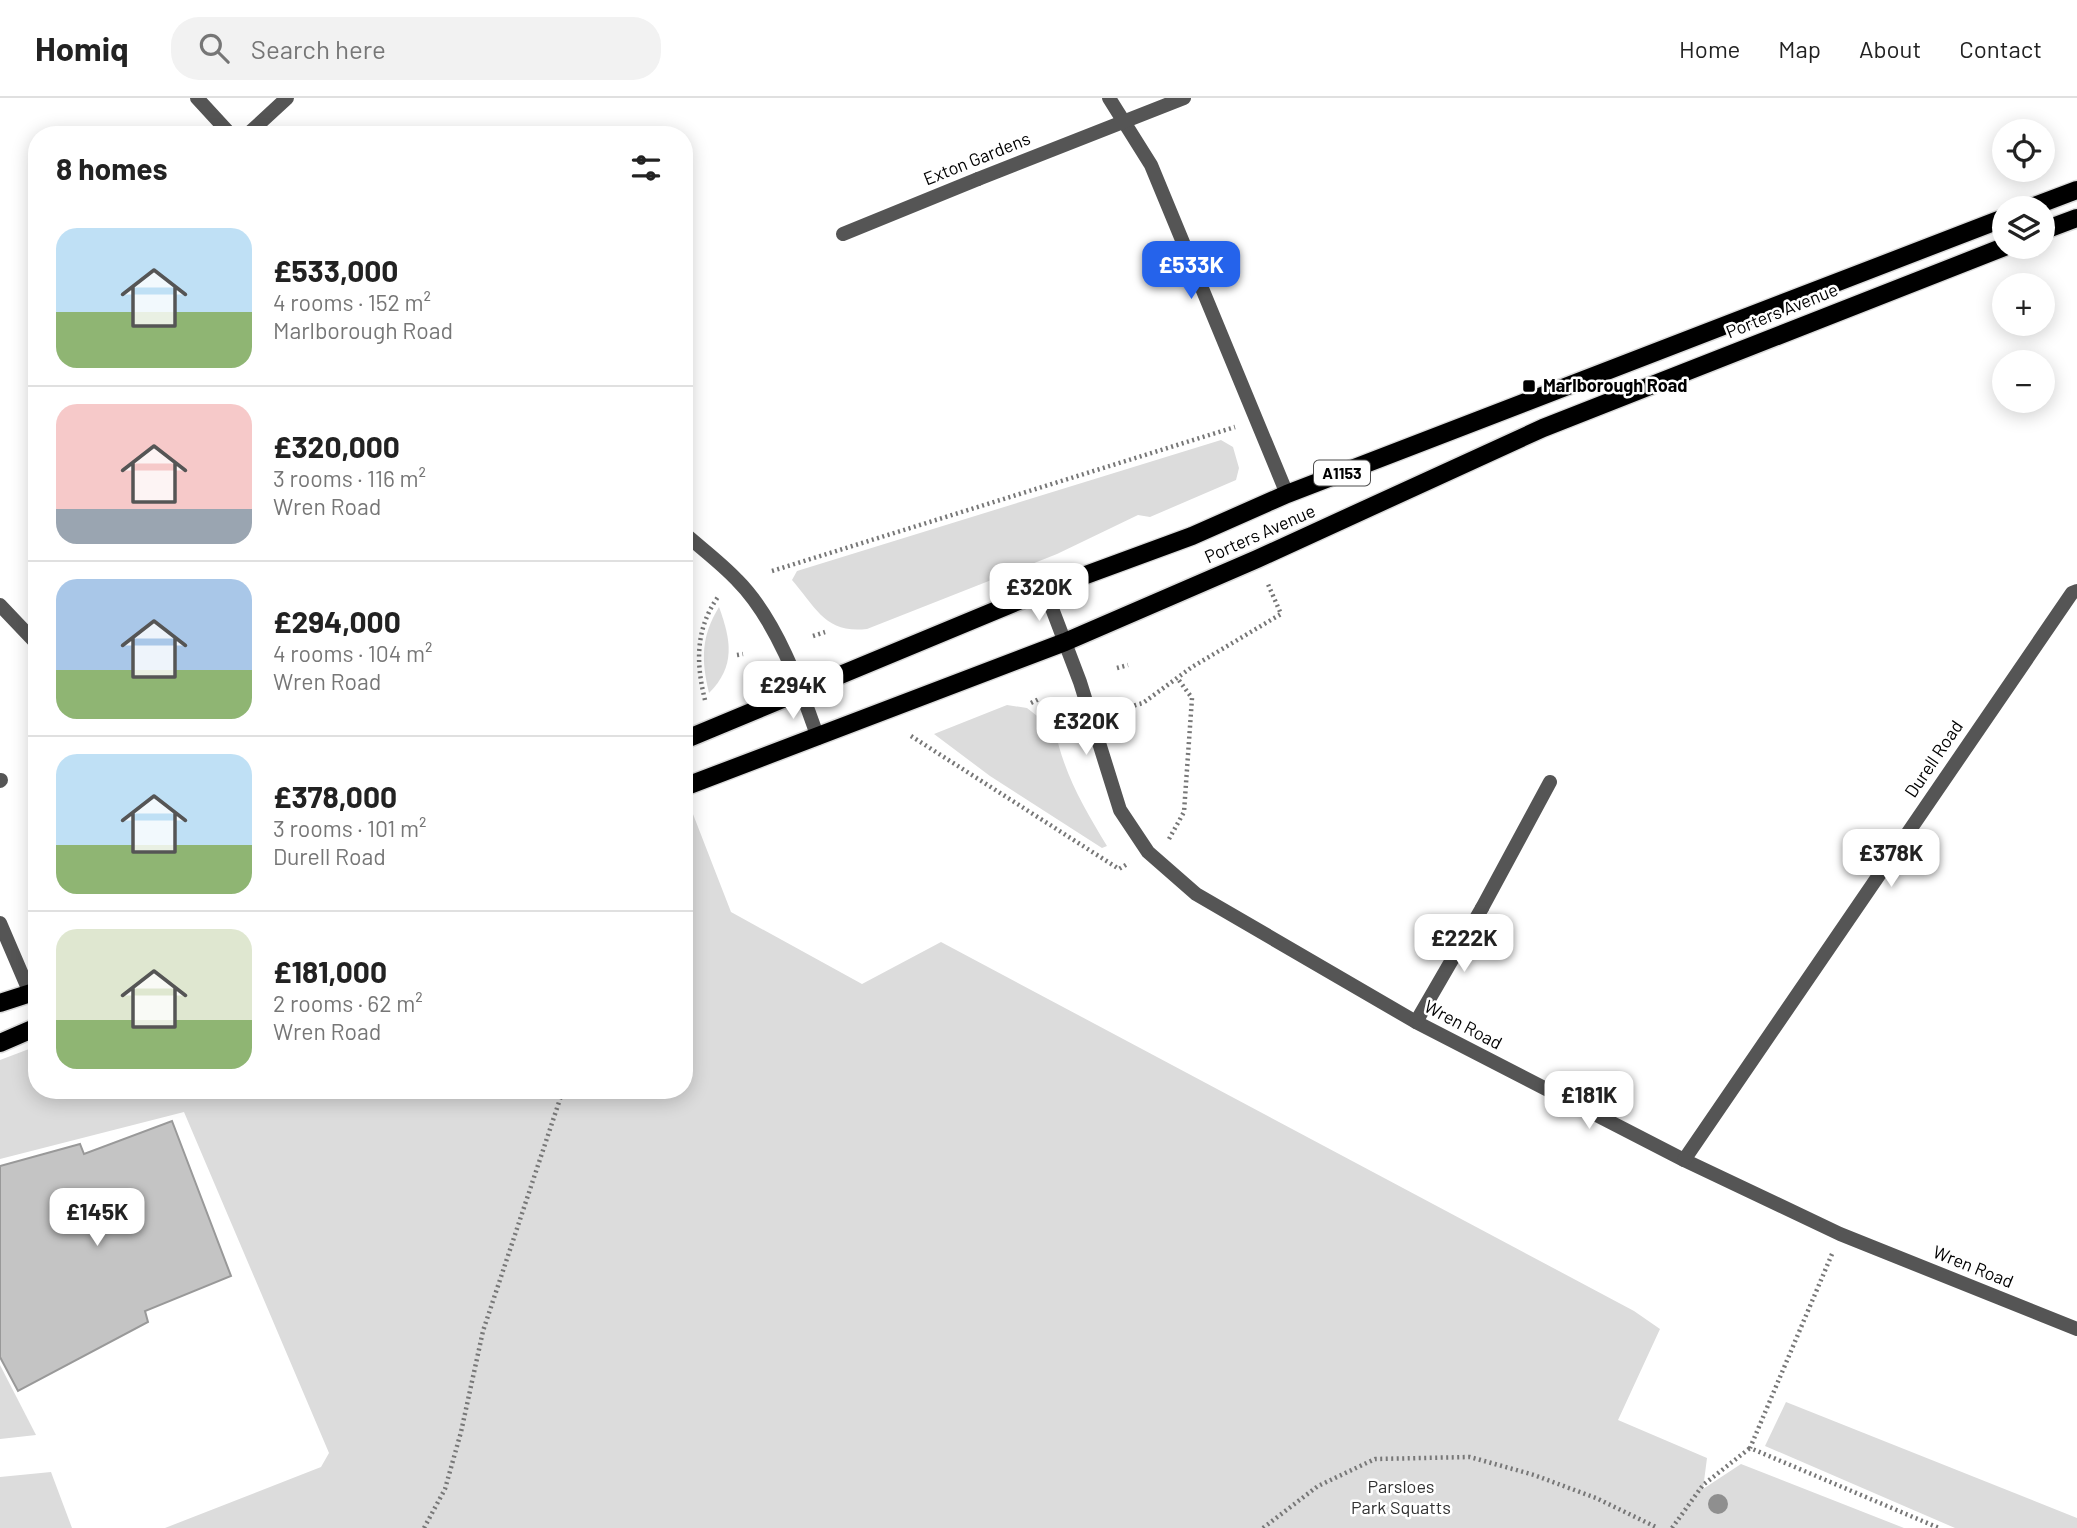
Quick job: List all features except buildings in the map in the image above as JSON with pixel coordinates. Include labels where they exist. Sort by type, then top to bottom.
[{"type":"main road","points":[[2055,198],[2077,190]]},
{"type":"main road","points":[[2055,226],[2077,218]]},
{"type":"main road","name":"Porters Avenue","points":[[693,736],[1045,590],[1192,536],[1287,494],[1992,223]]},
{"type":"main road","name":"Porters Avenue","points":[[693,784],[1065,642],[1258,559],[1543,428],[1992,252]]},
{"type":"main road","points":[[0,1003],[28,994]]},
{"type":"main road","points":[[0,1043],[28,1031]]},
{"type":"street","points":[[197,98],[222,126]]},
{"type":"street","points":[[257,126],[287,98]]},
{"type":"street","points":[[1110,98],[1156,177],[1287,494]]},
{"type":"street","name":"Exton Gardens","points":[[843,234],[1184,98]]},
{"type":"street","points":[[693,541],[739,581],[771,627],[802,692],[818,737]]},
{"type":"street","name":"Wren Road","points":[[1045,590],[1121,810],[1147,852],[1196,894],[1416,1022],[1684,1160],[1840,1234],[2077,1329]]},
{"type":"street","name":"Durell Road","points":[[1684,1160],[2064,604],[2077,591]]},
{"type":"street","points":[[0,605],[28,635]]},
{"type":"street","points":[[1416,1022],[1550,782]]},
{"type":"street","points":[[0,923],[28,980]]},
{"type":"path","points":[[772,571],[1236,427]]},
{"type":"path","points":[[1129,707],[1143,703],[1178,680],[1192,667],[1281,614],[1269,585]]},
{"type":"path","points":[[705,700],[697,654],[709,610],[718,597]]},
{"type":"path","points":[[813,636],[825,632]]},
{"type":"path","points":[[1117,668],[1128,665]]},
{"type":"path","points":[[911,736],[1119,869],[1167,841],[1184,812],[1192,698],[1178,680]]},
{"type":"path","points":[[1031,704],[1039,699]]},
{"type":"path","points":[[424,1528],[445,1489],[461,1432],[483,1331],[560,1099]]},
{"type":"path","points":[[1672,1528],[1703,1485],[1750,1448],[1840,1234]]},
{"type":"path","points":[[1750,1448],[1939,1528]]},
{"type":"path","points":[[1263,1528],[1318,1486],[1375,1460],[1470,1457],[1534,1475],[1595,1498],[1658,1528]]},
{"type":"green space","points":[[1221,440],[1233,447],[1239,468],[1236,480],[1150,517],[1138,515],[1057,554],[867,629],[841,627],[832,623],[815,609],[792,580],[797,571]]},
{"type":"green space","points":[[719,607],[729,652],[724,673],[709,693],[704,648],[709,628]]},
{"type":"green space","points":[[1007,705],[1027,708],[1055,730],[1069,776],[1107,846],[1102,848],[990,776],[934,734]]},
{"type":"green space","name":"Parsloes Park Squatts","points":[[693,814],[731,912],[862,984],[941,942],[1634,1311],[1660,1329],[1618,1420],[1707,1458],[1703,1489],[1741,1464],[1904,1528],[165,1528],[321,1467],[329,1453],[184,1112],[0,1159],[0,1060],[28,1049],[28,1099],[693,1099]]},
{"type":"green space","points":[[0,1365],[36,1435],[0,1439]]},
{"type":"green space","points":[[1786,1402],[2077,1518],[2077,1528],[1955,1528],[1765,1446]]},
{"type":"green space","points":[[51,1472],[72,1528],[0,1528],[0,1477]]},
{"type":"place","name":"Marlborough Road","points":[[1529,386]]}]
